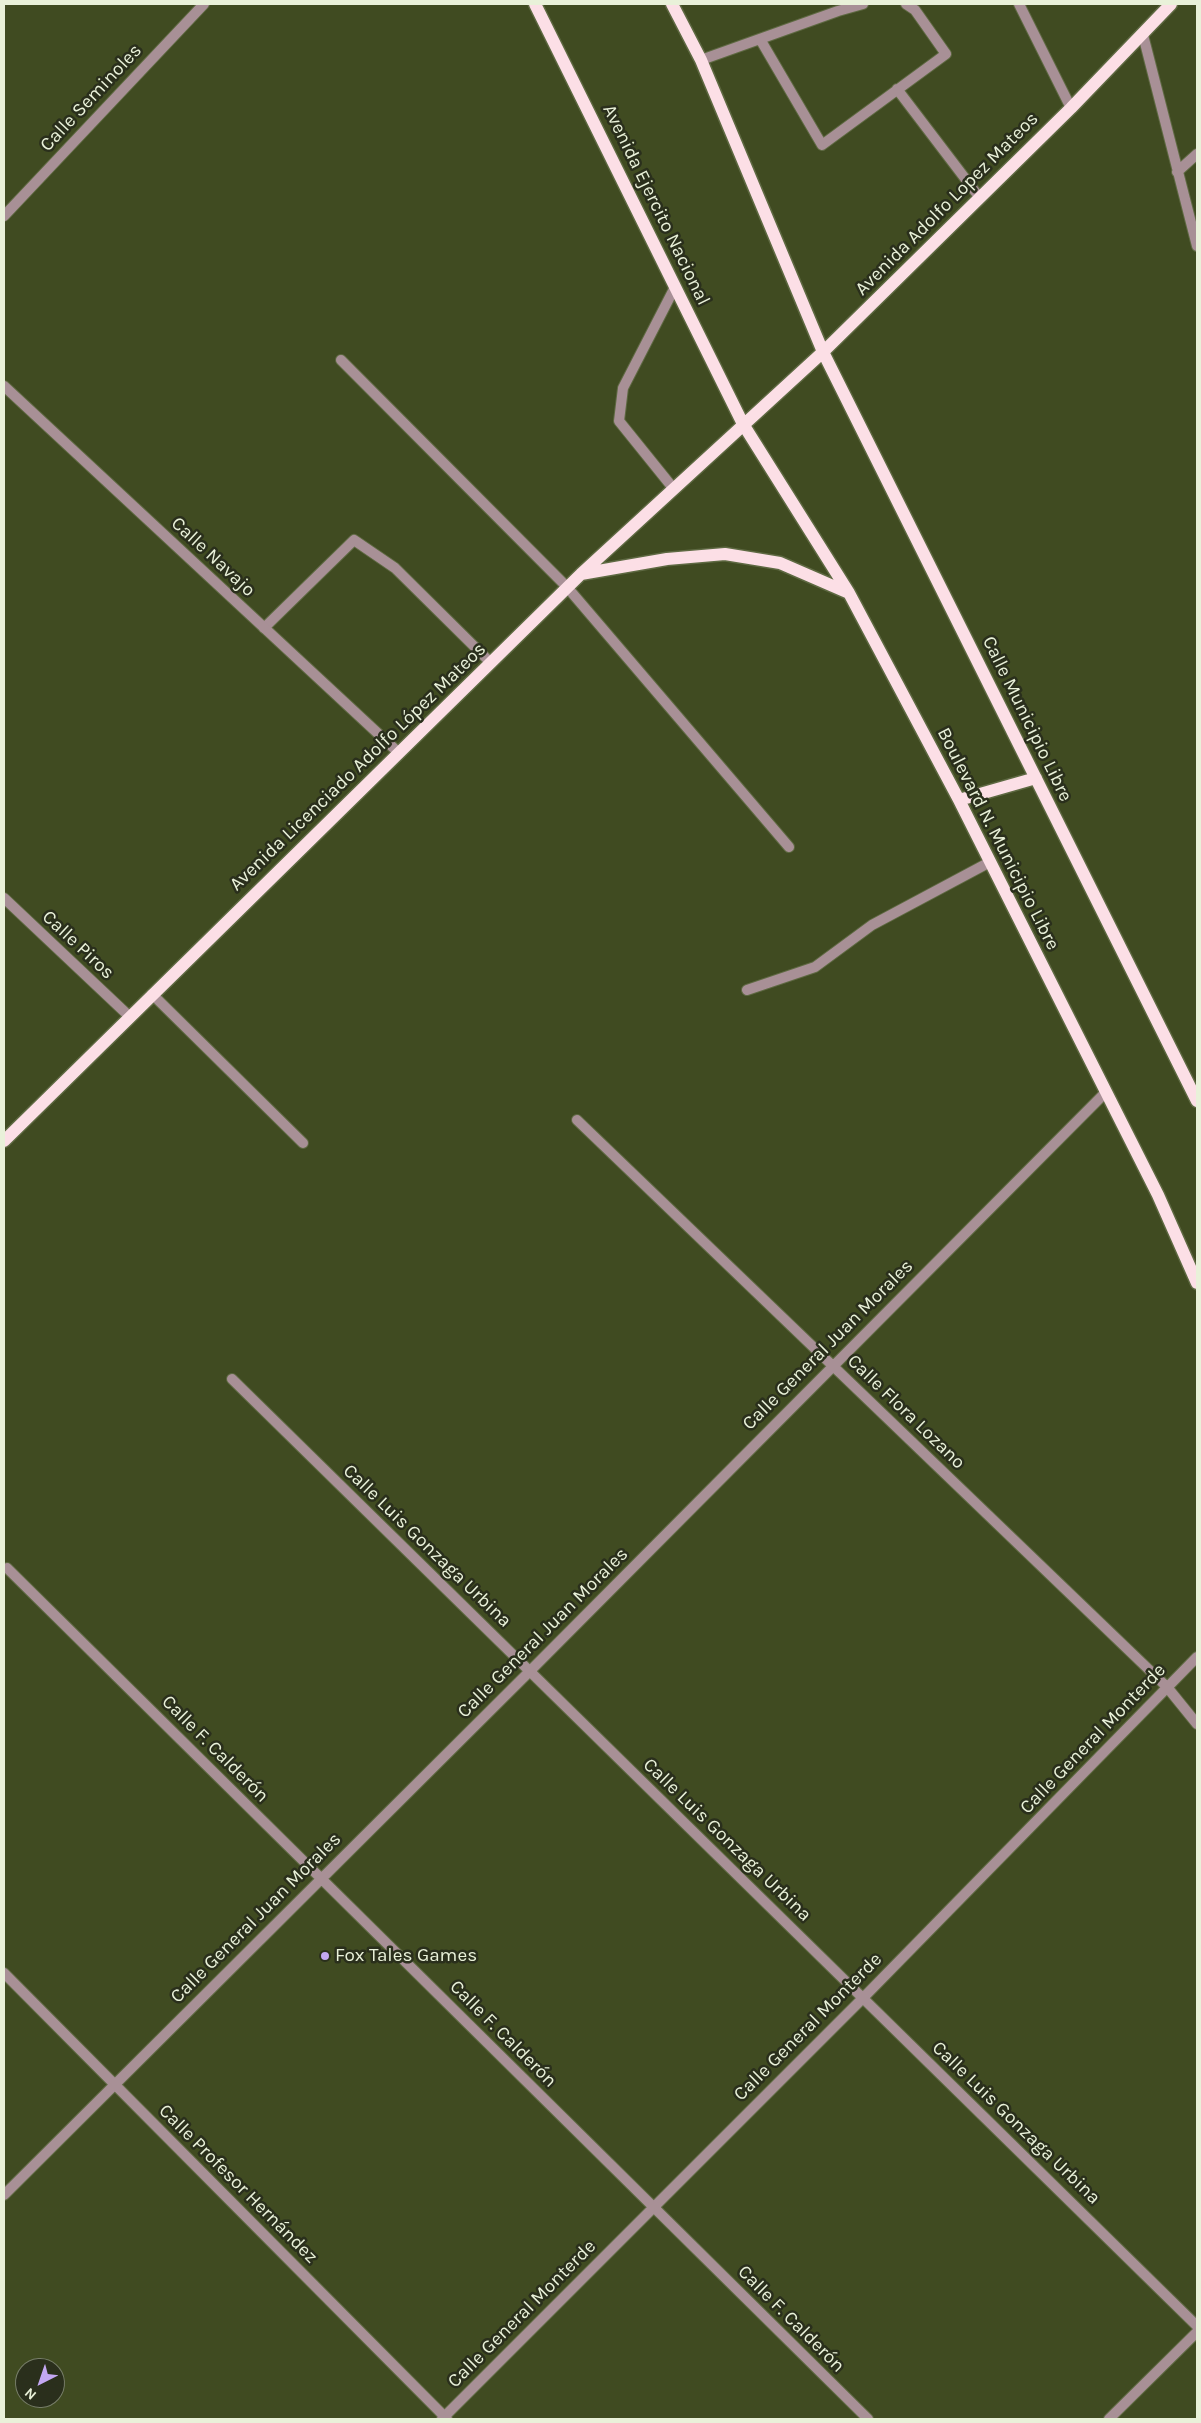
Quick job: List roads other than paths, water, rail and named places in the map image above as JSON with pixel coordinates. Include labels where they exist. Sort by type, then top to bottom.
[{"type":"main road","name":"Avenida Ejercito Nacional","points":[[535,4],[743,424]]},
{"type":"main road","points":[[672,4],[700,60],[823,352]]},
{"type":"main road","name":"Avenida Adolfo Lopez Mateos","points":[[743,424],[823,352],[980,198],[1143,35],[1171,4]]},
{"type":"main road","name":"Calle Municipio Libre","points":[[823,352],[1197,1102]]},
{"type":"main road","name":"Avenida Licenciado Adolfo López Mateos","points":[[4,1141],[567,587],[743,424]]},
{"type":"main road","name":"Boulevard N. Municipio Libre","points":[[743,424],[849,594],[959,800],[1158,1195],[1197,1282]]},
{"type":"main road","points":[[581,574],[667,559],[725,554],[780,563],[849,594]]},
{"type":"main road","points":[[959,800],[1036,778]]},
{"type":"street","name":"Calle Seminoles","points":[[4,216],[204,4]]},
{"type":"street","points":[[700,60],[863,4]]},
{"type":"street","points":[[760,39],[822,145],[946,54],[915,10],[906,4]]},
{"type":"street","points":[[1019,4],[1071,108]]},
{"type":"street","points":[[1143,35],[1197,246]]},
{"type":"street","points":[[897,90],[980,198]]},
{"type":"street","points":[[1177,172],[1197,154]]},
{"type":"street","points":[[673,488],[619,421],[623,388],[675,286]]},
{"type":"street","points":[[341,360],[567,587],[790,847]]},
{"type":"street","name":"Calle Navajo","points":[[4,386],[399,754]]},
{"type":"street","points":[[264,628],[354,540],[395,568],[491,663]]},
{"type":"street","points":[[747,990],[816,967],[872,925],[990,862]]},
{"type":"street","name":"Calle Piros","points":[[4,898],[129,1016]]},
{"type":"street","points":[[152,994],[303,1143]]},
{"type":"street","name":"Calle General Juan Morales","points":[[4,2195],[320,1878],[530,1671],[1105,1093]]},
{"type":"street","name":"Calle Flora Lozano","points":[[577,1120],[1167,1687],[1197,1724]]},
{"type":"street","name":"Calle Luis Gonzaga Urbina","points":[[232,1379],[1197,2326]]},
{"type":"street","name":"Calle F. Calderón","points":[[7,1568],[868,2419]]},
{"type":"street","name":"Calle General Monterde","points":[[445,2418],[863,1998],[1197,1657]]},
{"type":"street","name":"Calle Profesor Hernández","points":[[4,1973],[445,2418]]},
{"type":"street","points":[[1109,2419],[1197,2332]]},
{"type":"place","name":"Fox Tales Games","points":[[325,1956]]}]
